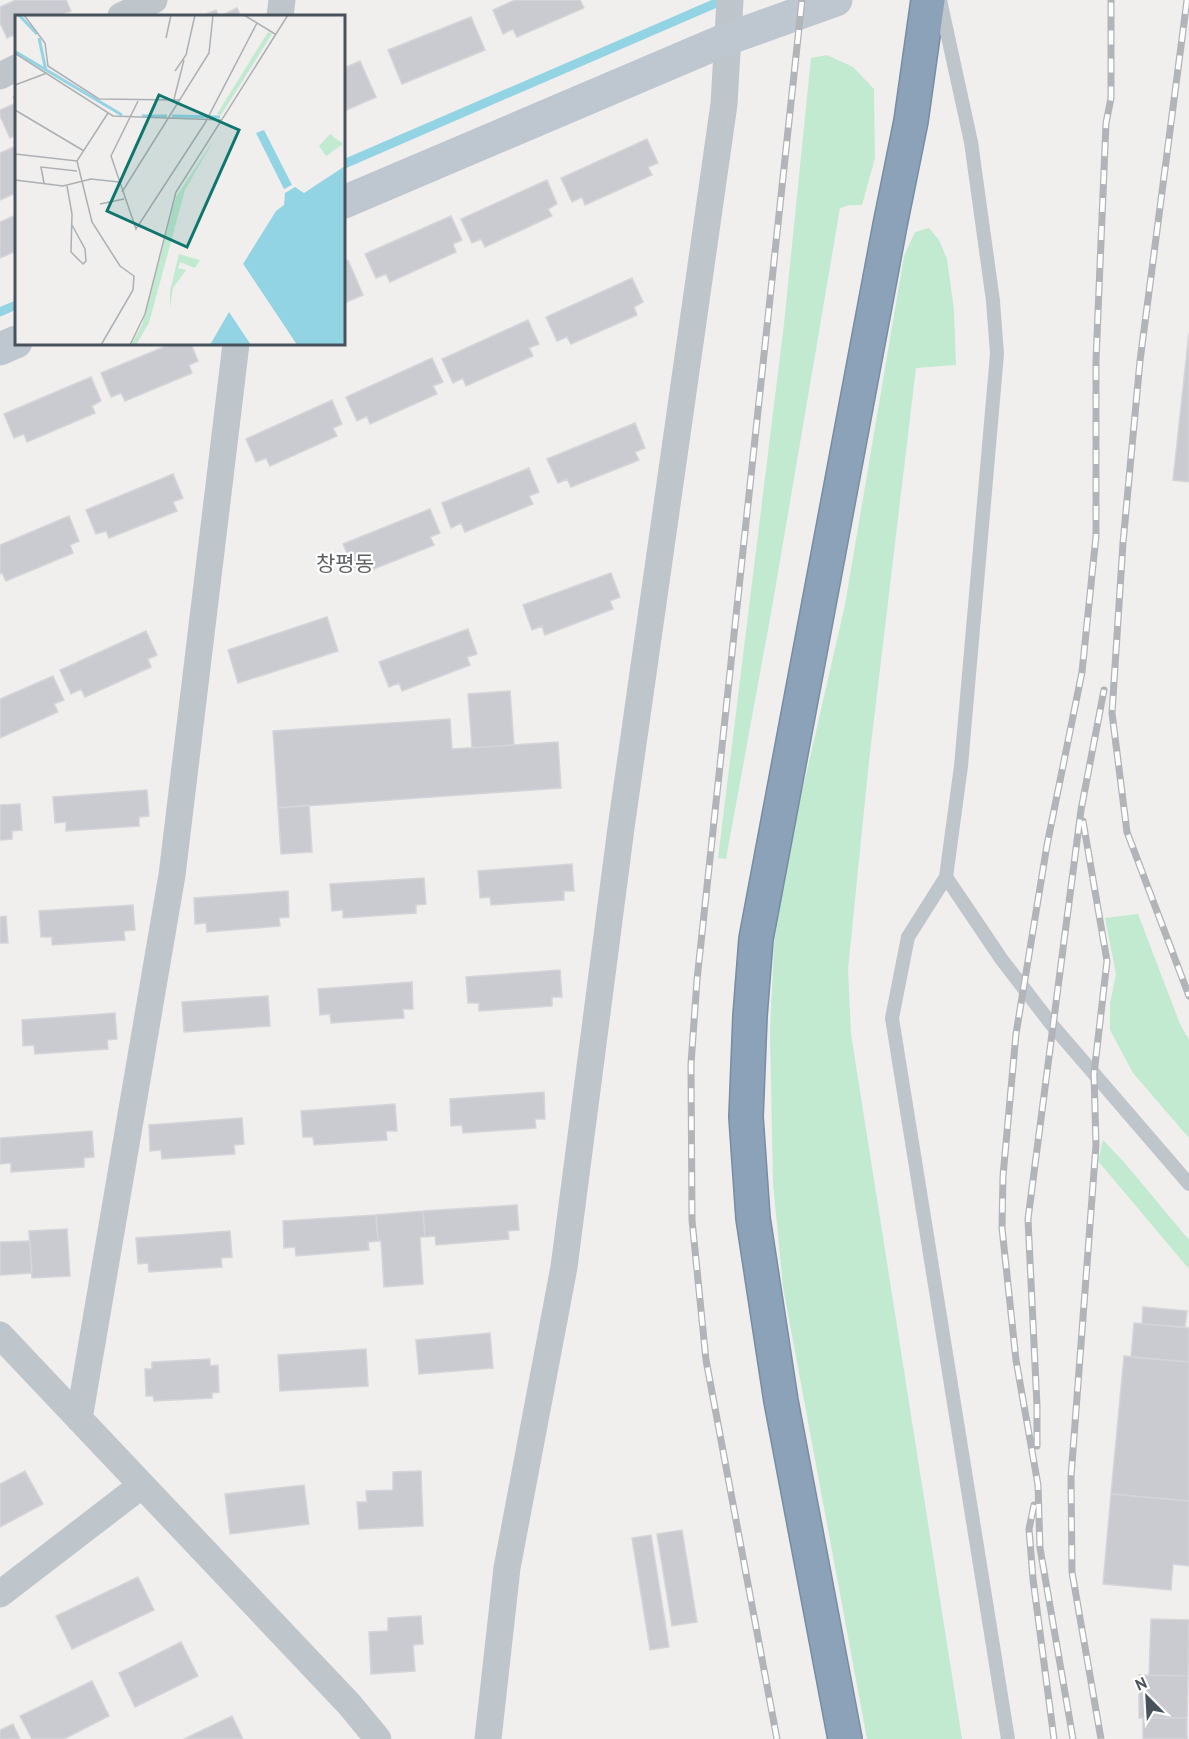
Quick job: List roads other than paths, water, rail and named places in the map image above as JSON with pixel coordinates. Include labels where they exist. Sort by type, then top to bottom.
[{"type":"highway","points":[[845,1739],[781,1401],[753,1218],[746,1117],[750,1016],[756,939],[911,121],[928,0]]},
{"type":"street","points":[[123,15],[154,0]]},
{"type":"street","points":[[280,15],[282,0]]},
{"type":"street","points":[[345,202],[729,15],[836,0]]},
{"type":"street","points":[[488,1739],[507,1568],[564,1267],[620,840],[724,104],[729,15]]},
{"type":"street","points":[[0,76],[15,68]]},
{"type":"street","points":[[0,349],[15,342]]},
{"type":"street","points":[[79,1419],[172,875],[236,345]]},
{"type":"street","points":[[0,1335],[349,1704],[378,1739]]},
{"type":"street","points":[[0,1594],[142,1485]]},
{"type":"lane","points":[[940,0],[971,142],[993,301],[997,354],[962,766],[946,877],[908,937],[892,1018],[1008,1739]]},
{"type":"lane","points":[[946,877],[1002,960],[1052,1025],[1189,1184]]},
{"type":"waterway","points":[[345,164],[723,0]]},
{"type":"waterway","points":[[0,312],[15,305]]},
{"type":"railway","points":[[777,1739],[706,1360],[692,1220],[691,1064],[697,980],[802,0]]},
{"type":"railway","points":[[1073,1739],[1040,1548],[1038,1485],[1016,1360],[1002,1228],[1003,1176],[1016,1034],[1047,845],[1082,672],[1096,536],[1096,360],[1106,123],[1111,98],[1111,0]]},
{"type":"railway","points":[[1187,0],[1140,361],[1123,543],[1112,713],[1127,832],[1189,996]]},
{"type":"railway","points":[[1037,1446],[1028,1219],[1081,810],[1104,690]]},
{"type":"railway","points":[[1083,821],[1107,961],[1094,1074],[1096,1145],[1071,1477],[1072,1572],[1101,1739]]},
{"type":"railway","points":[[1034,1505],[1029,1529],[1033,1579],[1054,1739]]},
{"type":"district","name":"창평동","points":[[345,564]]}]
